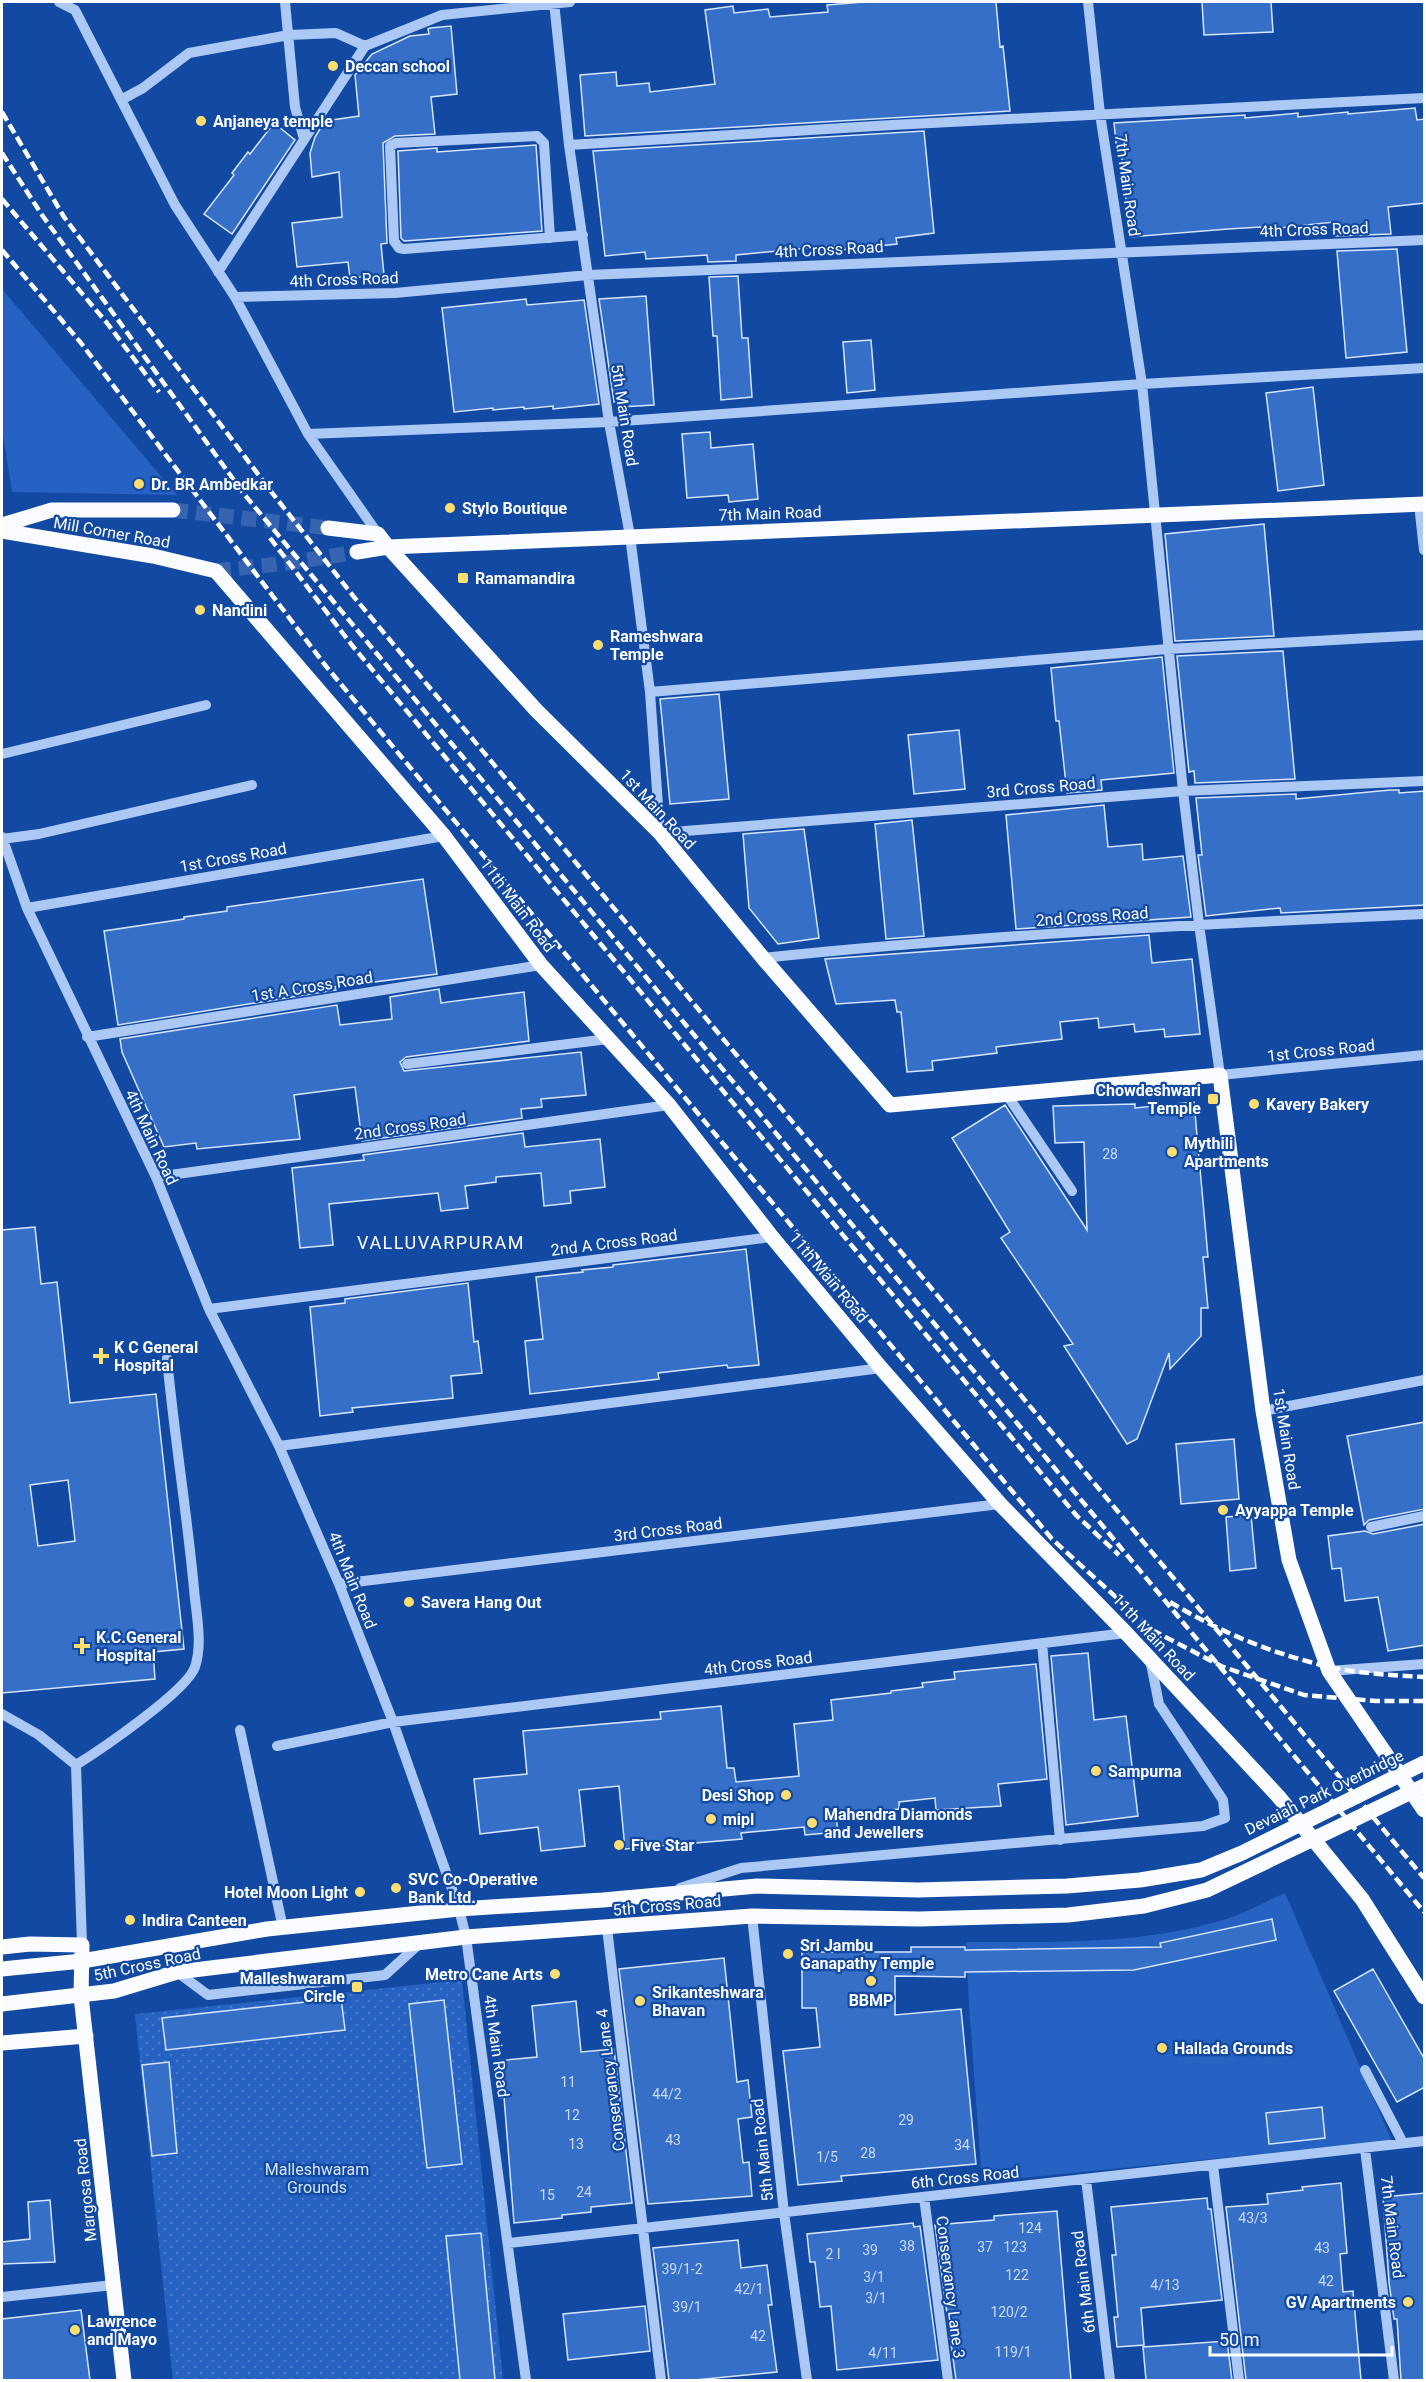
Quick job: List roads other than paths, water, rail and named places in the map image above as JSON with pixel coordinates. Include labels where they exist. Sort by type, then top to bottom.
[{"type":"main road","name":"7th Main Road","points":[[388,547],[1422,504]]},
{"type":"main road","name":"Mill Corner Road","points":[[2,525],[52,510],[173,510]]},
{"type":"main road","points":[[328,528],[378,534],[388,547],[357,552]]},
{"type":"main road","name":"Mill Corner Road","points":[[2,531],[153,556],[216,570]]},
{"type":"main road","name":"1st Main Road","points":[[388,547],[536,710],[660,833],[763,958],[890,1105],[1007,1095]]},
{"type":"main road","name":"11th Main Road","points":[[216,570],[444,836],[541,965],[669,1106],[772,1237],[881,1368],[1000,1504],[1126,1633],[1278,1796],[1355,1890],[1425,1997]]},
{"type":"main road","points":[[1007,1095],[1220,1075]]},
{"type":"main road","name":"1st Main Road","points":[[1220,1075],[1263,1412],[1289,1560],[1329,1671],[1425,1810]]},
{"type":"main road","name":"Devaiah Park Overbridge","points":[[1242,1853],[1424,1764]]},
{"type":"main road","name":"5th Cross Road","points":[[2,2004],[114,1991],[177,1972],[466,1937],[752,1916],[919,1919],[1068,1915],[1144,1906],[1207,1890],[1425,1786]]},
{"type":"main road","name":"5th Cross Road","points":[[2,1969],[82,1961],[267,1929],[459,1908],[603,1900],[757,1886],[918,1890],[1066,1886],[1140,1880],[1202,1870],[1242,1853]]},
{"type":"main road","points":[[2,1947],[30,1944],[82,1945]]},
{"type":"main road","name":"Margosa Road","points":[[82,1945],[81,1996],[124,2380]]},
{"type":"main road","points":[[2,2043],[86,2037]]},
{"type":"street","points":[[62,2],[75,10],[175,205],[235,297],[308,434],[378,534]]},
{"type":"street","points":[[285,2],[295,107],[304,139]]},
{"type":"street","name":"5th Main Road","points":[[554,2],[569,145],[609,422],[630,536],[650,692],[660,833]]},
{"type":"street","points":[[219,272],[365,46],[442,15],[570,2]]},
{"type":"street","name":"7th Main Road","points":[[1088,2],[1100,114],[1142,384],[1154,516]]},
{"type":"street","points":[[121,100],[143,88],[189,53],[289,35],[336,33],[365,46]]},
{"type":"street","points":[[569,145],[1100,114],[1425,98]]},
{"type":"street","points":[[549,238],[544,143],[540,137],[396,143],[390,146],[394,242],[399,248],[549,238],[583,235]]},
{"type":"street","name":"4th Cross Road","points":[[235,297],[395,293],[588,275],[1425,240]]},
{"type":"street","points":[[308,434],[609,422],[1142,384],[1425,368]]},
{"type":"street","points":[[1422,504],[1425,550]]},
{"type":"street","points":[[1154,516],[1199,924],[1220,1075]]},
{"type":"street","points":[[650,692],[1168,649],[1425,635]]},
{"type":"street","points":[[2,754],[206,705]]},
{"type":"street","name":"3rd Cross Road","points":[[660,833],[1184,790],[1425,781]]},
{"type":"street","points":[[2,838],[39,834],[252,785]]},
{"type":"street","name":"1st Cross Road","points":[[27,908],[444,836]]},
{"type":"street","name":"4th Main Road","points":[[2,838],[27,908],[156,1177],[208,1309],[279,1446],[339,1584],[393,1722],[459,1908],[466,1937],[526,2380]]},
{"type":"street","name":"2nd Cross Road","points":[[763,958],[907,943],[1199,924],[1425,914]]},
{"type":"street","name":"1st A Cross Road","points":[[87,1037],[541,965]]},
{"type":"street","points":[[407,1064],[608,1039]]},
{"type":"street","name":"1st Cross Road","points":[[1220,1075],[1425,1055]]},
{"type":"street","points":[[1007,1095],[1072,1191]]},
{"type":"street","name":"2nd Cross Road","points":[[156,1177],[669,1106]]},
{"type":"street","name":"2nd A Cross Road","points":[[208,1309],[772,1237]]},
{"type":"street","points":[[76,1765],[108,1745],[181,1686],[195,1668],[198,1642],[188,1523],[167,1358]]},
{"type":"street","points":[[279,1446],[881,1368]]},
{"type":"street","points":[[1263,1412],[1425,1380]]},
{"type":"street","name":"3rd Cross Road","points":[[339,1584],[1000,1504]]},
{"type":"street","points":[[1371,1527],[1425,1516]]},
{"type":"street","name":"4th Cross Road","points":[[277,1746],[393,1722],[1126,1633]]},
{"type":"street","points":[[1042,1643],[1060,1840]]},
{"type":"street","points":[[665,1893],[741,1868],[1203,1826],[1225,1818],[1223,1800],[1159,1704],[1150,1659]]},
{"type":"street","points":[[1329,1671],[1425,1665]]},
{"type":"street","points":[[2,1714],[39,1735],[76,1765],[82,1945]]},
{"type":"street","points":[[240,1730],[283,1928]]},
{"type":"street","name":"5th Main Road","points":[[752,1916],[784,2212],[807,2380]]},
{"type":"street","name":"Conservancy Lane 4","points":[[607,1928],[661,2380]]},
{"type":"street","points":[[177,1972],[208,1995],[385,1975],[419,1944]]},
{"type":"street","points":[[1365,2070],[1403,2144]]},
{"type":"street","name":"6th Cross Road","points":[[509,2243],[1425,2141]]},
{"type":"street","name":"7th Main Road","points":[[1365,2149],[1394,2380]]},
{"type":"street","points":[[1213,2165],[1239,2380]]},
{"type":"street","name":"6th Main Road","points":[[1086,2179],[1110,2380]]},
{"type":"street","name":"Conservancy Lane 3","points":[[924,2197],[948,2380]]},
{"type":"street","points":[[2,2297],[113,2285]]},
{"type":"tunnel","points":[[173,510],[328,528]]},
{"type":"tunnel","points":[[216,571],[357,552]]},
{"type":"railway","points":[[2,112],[64,217],[273,494],[354,597],[1424,1878]]},
{"type":"railway","points":[[2,153],[42,215],[244,494],[1424,1912]]},
{"type":"railway","points":[[2,199],[107,323],[159,392]]},
{"type":"railway","points":[[2,250],[81,343],[325,665],[1052,1539],[1152,1630],[1221,1666],[1304,1695],[1376,1701],[1424,1701]]},
{"type":"railway","points":[[270,538],[351,644],[1076,1515],[1119,1555]]},
{"type":"railway","points":[[1170,1602],[1238,1637],[1292,1657],[1353,1671],[1424,1677]]},
{"type":"place","name":"Deccan school","points":[[333,66]]},
{"type":"place","name":"Anjaneya temple","points":[[201,121]]},
{"type":"place","name":"Dr. BR Ambedkar","points":[[139,484]]},
{"type":"place","name":"Stylo Boutique","points":[[450,508]]},
{"type":"place","name":"Ramamandira","points":[[463,578]]},
{"type":"place","name":"Nandini","points":[[200,610]]},
{"type":"place","name":"Rameshwara Temple","points":[[598,645]]},
{"type":"place","name":"Chowdeshwari Temple","points":[[1213,1099]]},
{"type":"place","name":"Kavery Bakery","points":[[1254,1104]]},
{"type":"place","name":"Mythili Apartments","points":[[1172,1152]]},
{"type":"place","name":"K C General Hospital","points":[[101,1356]]},
{"type":"place","name":"Ayyappa Temple","points":[[1223,1510]]},
{"type":"place","name":"Savera Hang Out","points":[[409,1602]]},
{"type":"place","name":"K.C.General Hospital","points":[[82,1646]]},
{"type":"place","name":"Sampurna","points":[[1096,1771]]},
{"type":"place","name":"Desi Shop","points":[[786,1795]]},
{"type":"place","name":"mipl","points":[[711,1819]]},
{"type":"place","name":"Mahendra Diamonds and Jewellers","points":[[812,1823]]},
{"type":"place","name":"Five Star","points":[[619,1845]]},
{"type":"place","name":"SVC Co-Operative Bank Ltd.","points":[[396,1888]]},
{"type":"place","name":"Hotel Moon Light","points":[[360,1892]]},
{"type":"place","name":"Indira Canteen","points":[[130,1920]]},
{"type":"place","name":"Sri Jambu Ganapathy Temple","points":[[788,1954]]},
{"type":"place","name":"Metro Cane Arts","points":[[555,1974]]},
{"type":"place","name":"BBMP","points":[[871,1981]]},
{"type":"place","name":"Malleshwaram Circle","points":[[357,1987]]},
{"type":"place","name":"Srikanteshwara Bhavan","points":[[640,2001]]},
{"type":"place","name":"Hallada Grounds","points":[[1162,2048]]},
{"type":"place","name":"GV Apartments","points":[[1408,2302]]},
{"type":"place","name":"Lawrence and Mayo","points":[[75,2330]]},
{"type":"district","name":"VALLUVARPURAM","points":[[441,1243]]},
{"type":"park label","name":"Malleshwaram Grounds","points":[[317,2178]]}]
